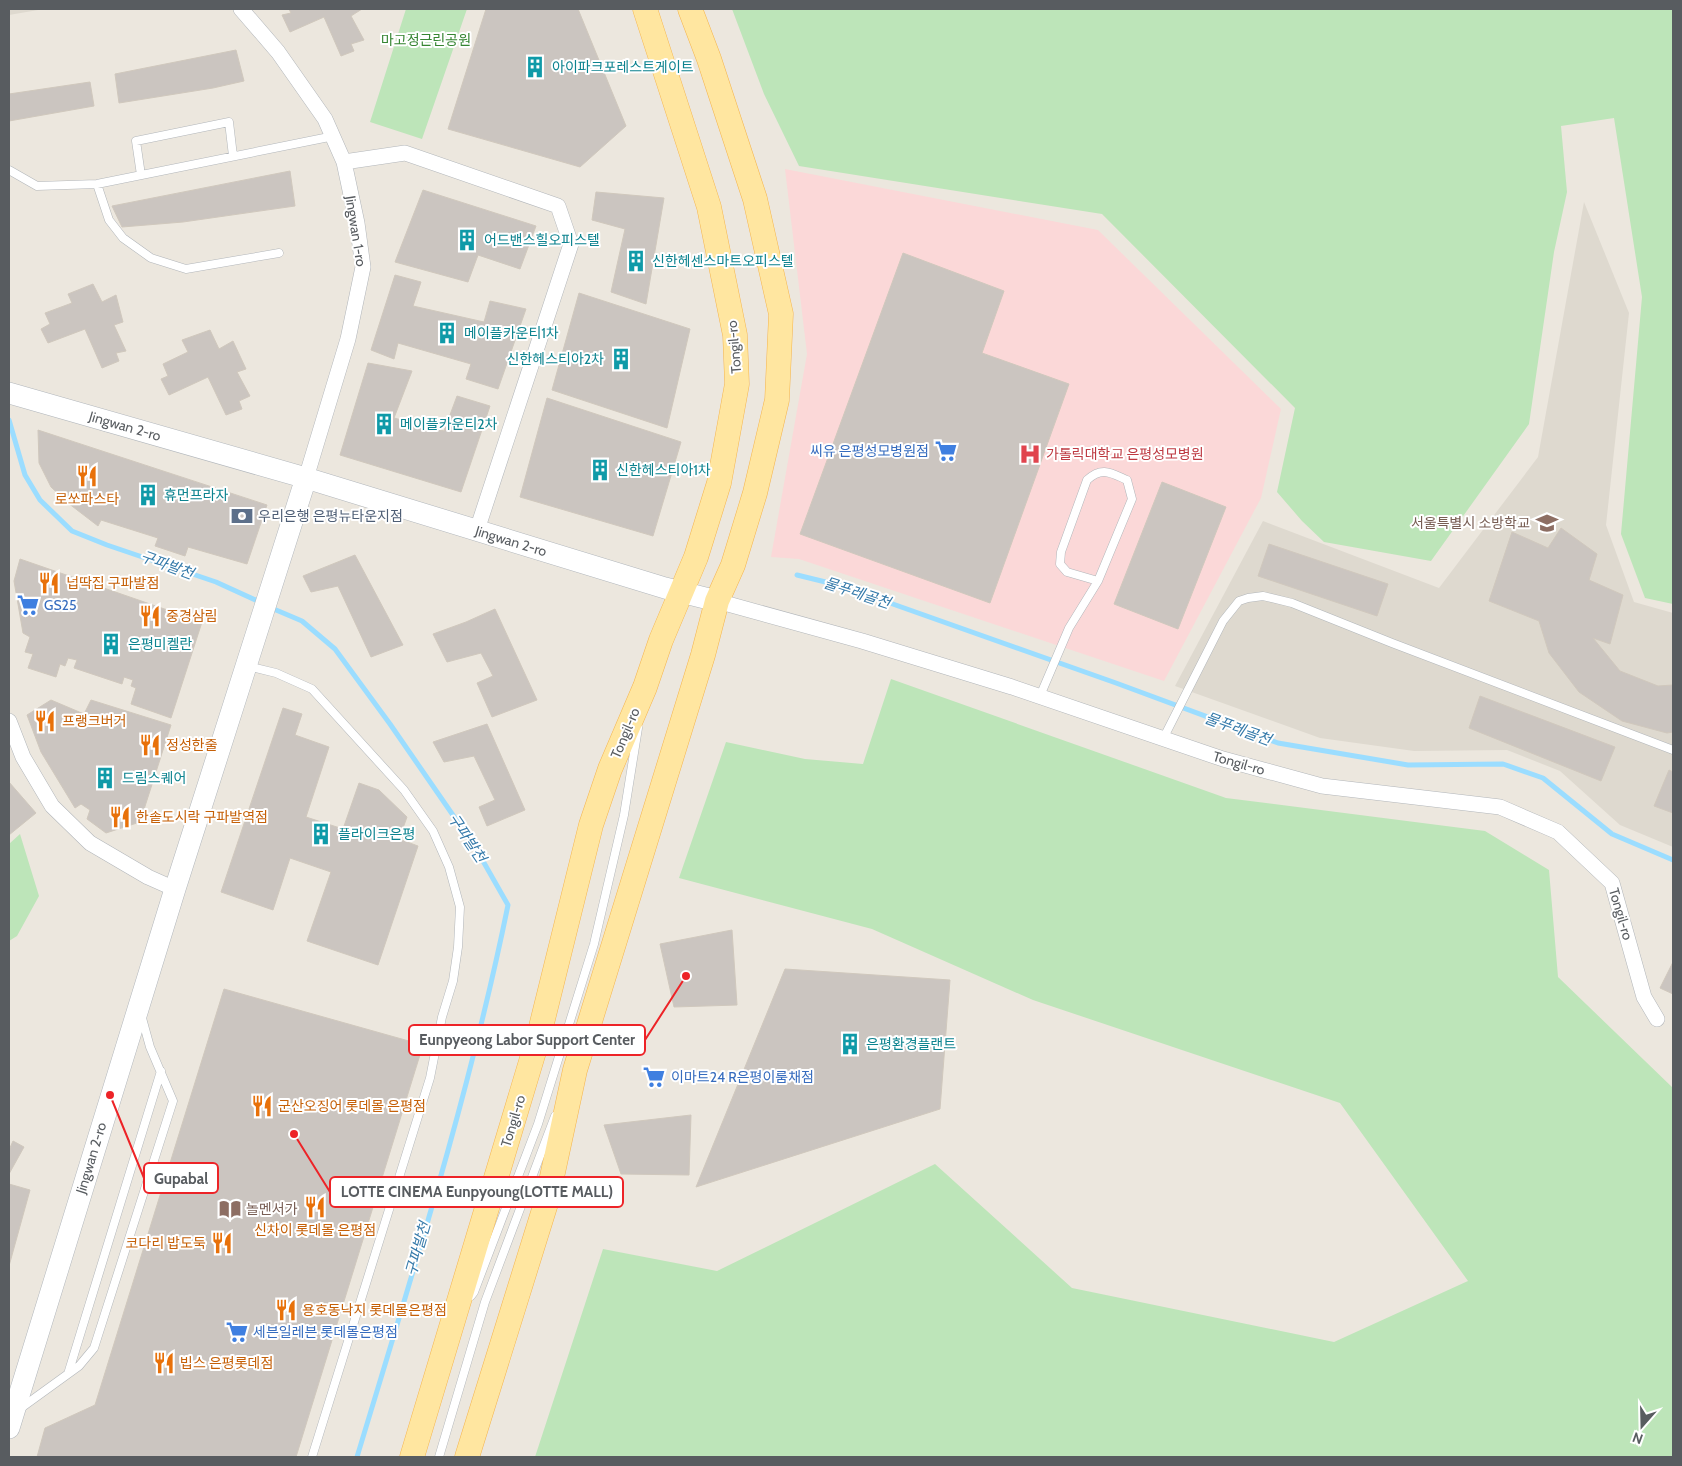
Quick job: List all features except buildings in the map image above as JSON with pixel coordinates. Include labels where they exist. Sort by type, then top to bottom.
[{"type":"main road","name":"Tongil-ro","points":[[412,1457],[538,1035],[591,826],[610,769],[645,687],[661,640],[696,556],[720,483],[737,384],[735,335],[709,207],[645,9]]},
{"type":"main road","points":[[467,1457],[547,1200],[575,1070],[703,655],[717,601],[733,565],[756,493],[777,400],[781,314],[755,199],[709,59],[690,9]]},
{"type":"street","name":"Jingwan 1-ro","points":[[241,9],[278,52],[325,119],[344,162],[357,223],[363,267],[348,339],[306,478]]},
{"type":"street","points":[[344,162],[405,153],[558,206],[571,244],[477,530]]},
{"type":"street","name":"Jingwan 2-ro","points":[[9,393],[306,478],[717,601]]},
{"type":"street","name":"Jingwan 2-ro","points":[[11,1420],[174,889],[306,478]]},
{"type":"street","name":"Tongil-ro","points":[[717,601],[1043,690],[1163,739],[1224,759],[1322,786],[1500,807],[1558,832],[1612,883],[1644,997],[1657,1019]]},
{"type":"street","points":[[9,722],[23,757],[52,806],[90,843],[148,877],[174,889]]},
{"type":"lane","points":[[141,175],[136,141],[229,122],[233,156]]},
{"type":"lane","points":[[9,170],[37,186],[97,184],[334,136]]},
{"type":"lane","points":[[97,184],[109,220],[124,238],[151,258],[186,269],[279,253]]},
{"type":"lane","points":[[1043,690],[1069,628],[1098,581],[1132,499],[1127,480],[1107,472],[1095,473],[1087,480],[1061,552],[1060,564],[1067,572],[1098,581]]},
{"type":"lane","points":[[1163,739],[1184,694],[1224,620],[1239,601],[1263,596],[1292,604],[1392,644],[1673,750]]},
{"type":"lane","points":[[245,665],[276,673],[312,689],[404,790],[433,831],[449,867],[460,907],[458,947],[453,981],[442,1016],[430,1078],[312,1457]]},
{"type":"lane","points":[[455,1315],[474,1292],[538,1124],[594,944],[624,815],[645,687]]},
{"type":"lane","points":[[11,1420],[79,1366],[94,1348],[173,1101],[150,1047],[138,1006]]},
{"type":"lane","points":[[439,1457],[485,1302],[549,1128],[575,1070]]},
{"type":"lane","points":[[68,1374],[161,1071]]},
{"type":"shaded area","points":[[9,9],[44,9],[9,15]]},
{"type":"shaded area","name":"가톨릭대학교 은평성모병원","points":[[785,169],[1098,230],[1281,409],[1261,498],[1164,681],[799,559],[771,557],[807,354]]},
{"type":"shaded area","name":"서울특별시 소방학교","points":[[1584,202],[1629,313],[1606,525],[1634,602],[1673,613],[1673,847],[1620,825],[1560,771],[1507,750],[1414,751],[1320,738],[1175,686],[1263,521],[1439,588],[1538,457]]},
{"type":"green space","name":"마고정근린공원","points":[[406,9],[467,9],[422,139],[370,122]]},
{"type":"green space","points":[[732,9],[1673,9],[1673,604],[1645,598],[1621,534],[1642,297],[1614,118],[1561,126],[1567,192],[1554,252],[1529,424],[1431,561],[1324,542],[1302,521],[1277,492],[1295,408],[1102,214],[799,166],[764,94]]},
{"type":"green space","points":[[891,679],[1226,798],[1485,831],[1549,870],[1558,977],[1673,1088],[1673,1457],[535,1457],[603,1249],[717,1271],[935,1164],[1072,1288],[1334,1342],[1468,1281],[1340,1103],[1033,1000],[872,929],[679,878],[726,742],[805,759],[863,764]]},
{"type":"green space","points":[[20,834],[39,896],[17,936],[9,941],[9,844]]},
{"type":"waterway","name":"구파발천","points":[[9,420],[25,475],[40,500],[72,531],[107,545],[216,582],[262,603]]},
{"type":"waterway","name":"물푸레골천","points":[[797,575],[842,586],[1116,683],[1278,743],[1408,765],[1503,764],[1543,778],[1612,834],[1673,860]]},
{"type":"waterway","name":"구파발천","points":[[269,607],[302,621],[335,649],[390,724],[475,847],[508,905],[493,975],[458,1114],[419,1252],[357,1457]]},
{"type":"place","name":"아이파크포레스트게이트","points":[[535,67]]},
{"type":"place","name":"어드밴스힐오피스텔","points":[[467,240]]},
{"type":"place","name":"신한헤센스마트오피스텔","points":[[636,261]]},
{"type":"place","name":"메이플카운티1차","points":[[447,333]]},
{"type":"place","name":"신한헤스티아2차","points":[[621,359]]},
{"type":"place","name":"메이플카운티2차","points":[[384,424]]},
{"type":"place","name":"씨유 은평성모병원점","points":[[946,451]]},
{"type":"place","name":"가톨릭대학교 은평성모병원","points":[[1030,454]]},
{"type":"place","name":"신한헤스티아1차","points":[[600,470]]},
{"type":"place","name":"로쏘파스타","points":[[87,476]]},
{"type":"place","name":"휴먼프라자","points":[[148,495]]},
{"type":"place","name":"우리은행 은평뉴타운지점","points":[[242,516]]},
{"type":"place","name":"서울특별시 소방학교","points":[[1547,523]]},
{"type":"place","name":"넙딱집 구파발점","points":[[49,583]]},
{"type":"place","name":"GS25","points":[[28,605]]},
{"type":"place","name":"중경삼림","points":[[150,616]]},
{"type":"place","name":"은평미켈란","points":[[111,644]]},
{"type":"place","name":"프랭크버거","points":[[45,721]]},
{"type":"place","name":"정성한줄","points":[[150,745]]},
{"type":"place","name":"드림스퀘어","points":[[105,778]]},
{"type":"place","name":"한솥도시락 구파발역점","points":[[120,817]]},
{"type":"place","name":"플라이크은평","points":[[321,834]]},
{"type":"place","name":"Eunpyeong Labor Support Center","points":[[686,976]]},
{"type":"place","name":"은평환경플랜트","points":[[850,1044]]},
{"type":"place","name":"이마트24 R은평이룸채점","points":[[654,1077]]},
{"type":"place","name":"Gupabal","points":[[110,1095]]},
{"type":"place","name":"군산오징어 롯데몰 은평점","points":[[262,1106]]},
{"type":"place","name":"LOTTE CINEMA Eunpyoung(LOTTE MALL)","points":[[294,1134]]},
{"type":"place","name":"신차이 롯데몰 은평점","points":[[315,1207]]},
{"type":"place","name":"놀멘서가","points":[[230,1209]]},
{"type":"place","name":"코다리 밥도둑","points":[[222,1243]]},
{"type":"place","name":"용호동낙지 롯데몰은평점","points":[[286,1310]]},
{"type":"place","name":"세븐일레븐 롯데몰은평점","points":[[237,1332]]},
{"type":"place","name":"빕스 은평롯데점","points":[[164,1363]]}]
